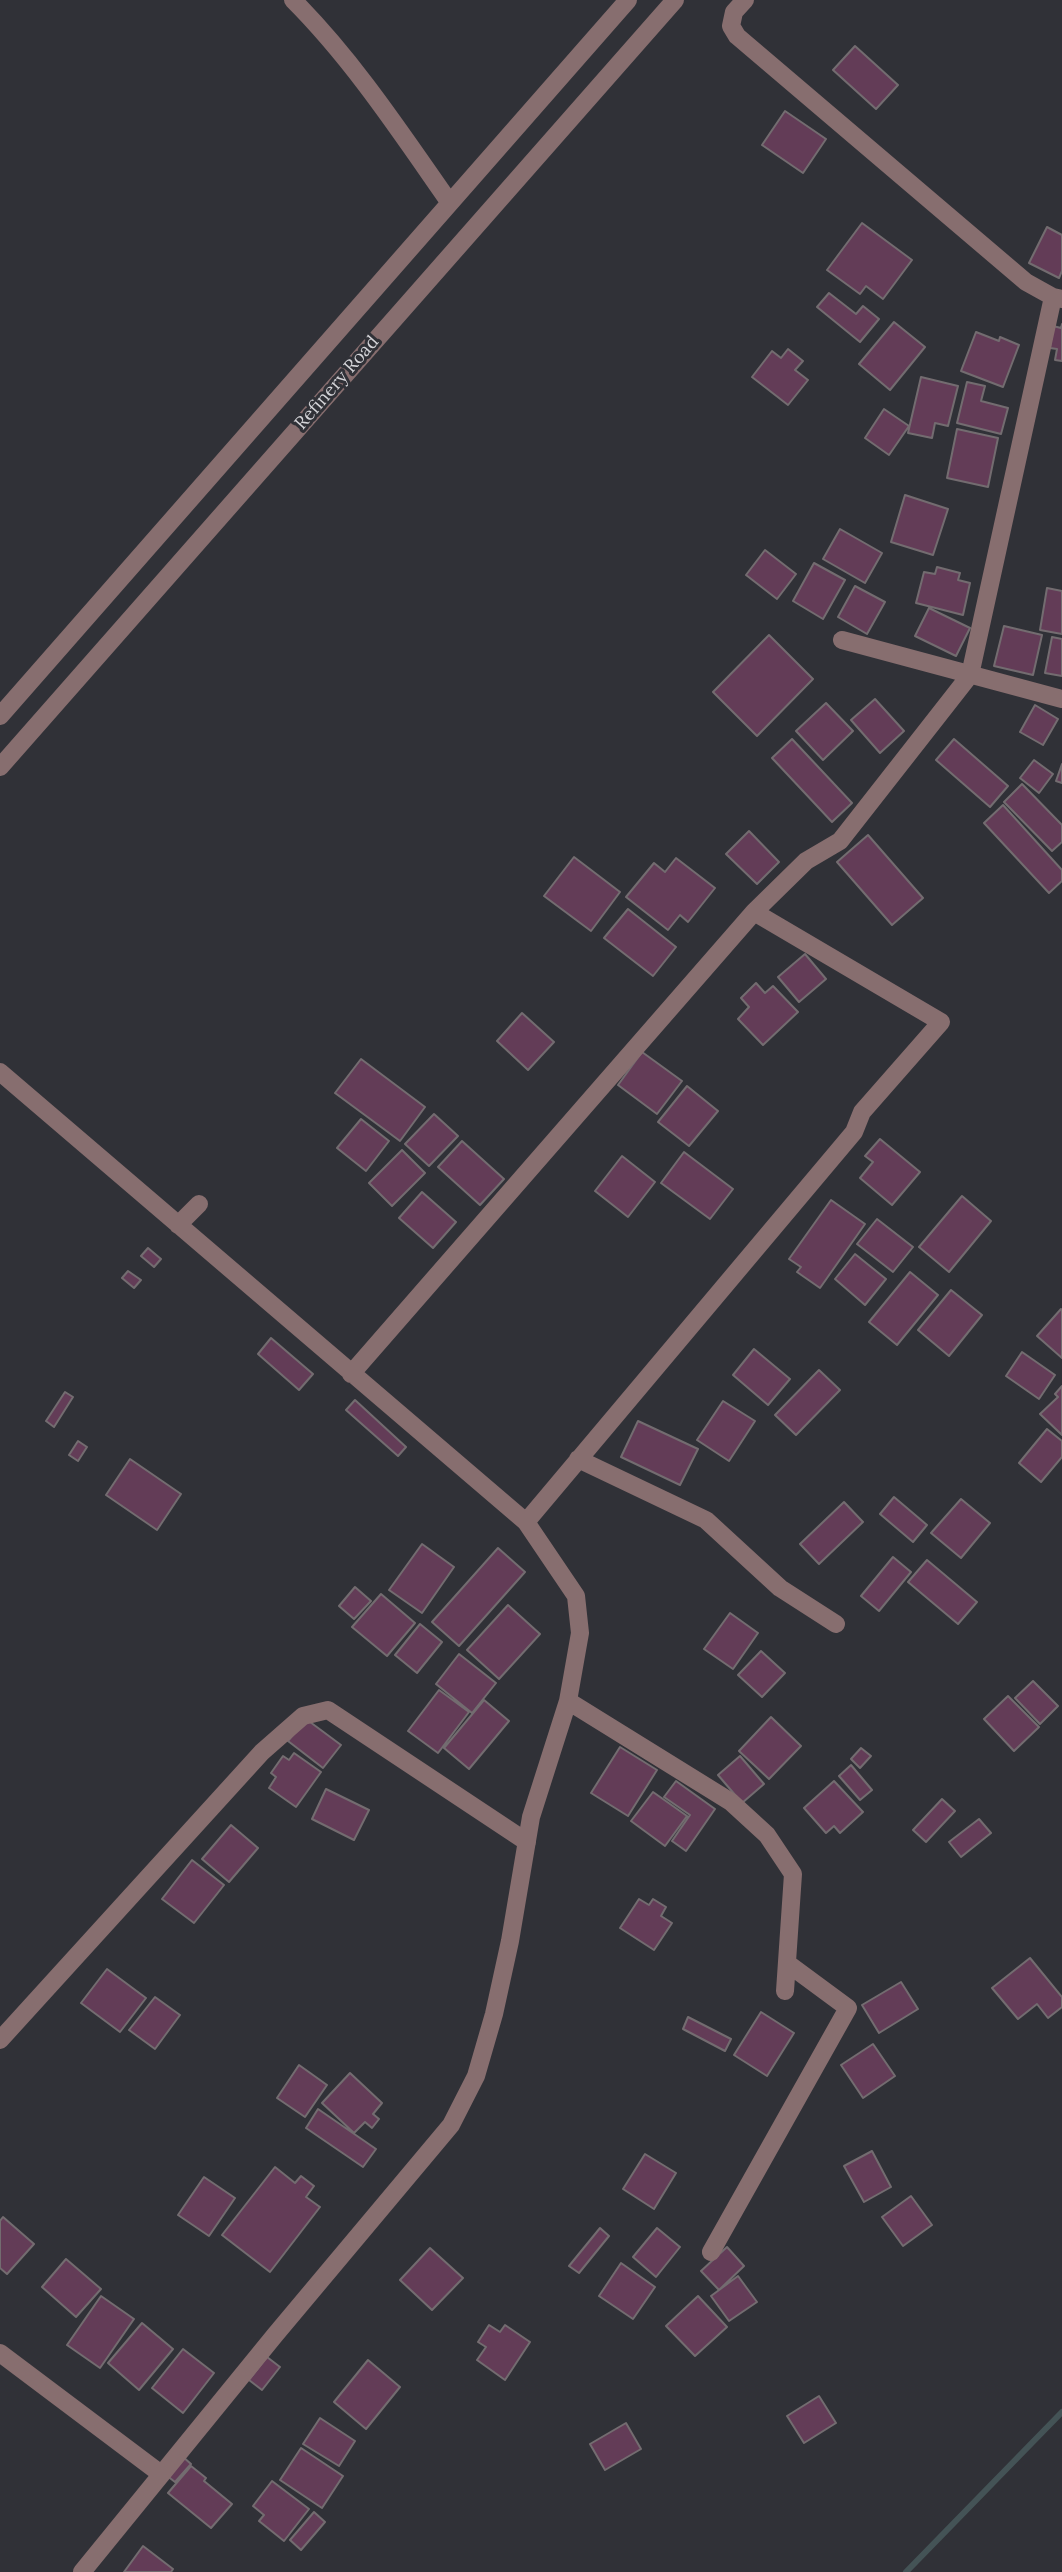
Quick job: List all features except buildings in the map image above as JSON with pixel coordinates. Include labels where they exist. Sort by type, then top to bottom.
[{"type":"street","points":[[293,0],[315,23],[386,112],[450,203]]},
{"type":"street","name":"Refinery Road","points":[[0,716],[628,0]]},
{"type":"street","name":"Refinery Road","points":[[0,767],[675,0]]},
{"type":"street","points":[[351,1374],[754,912],[806,861],[840,841],[970,675],[1058,298],[1026,282],[737,36],[731,26],[734,12],[745,0]]},
{"type":"street","points":[[842,640],[1062,699]]},
{"type":"street","points":[[526,1522],[854,1132],[862,1112],[941,1022],[754,912]]},
{"type":"street","points":[[0,1072],[526,1522],[576,1595],[580,1633],[568,1701],[531,1817],[495,2014],[476,2076],[451,2125],[82,2572]]},
{"type":"street","points":[[178,1225],[199,1204]]},
{"type":"street","points":[[578,1459],[706,1520],[780,1588],[836,1623]]},
{"type":"street","points":[[568,1701],[731,1802],[768,1835],[793,1874],[785,1991]]},
{"type":"street","points":[[0,2040],[261,1752],[303,1716],[328,1710],[527,1842]]},
{"type":"street","points":[[711,2252],[848,2008],[787,1963]]},
{"type":"street","points":[[0,2353],[161,2474]]},
{"type":"waterway","points":[[906,2572],[1062,2412]]}]
